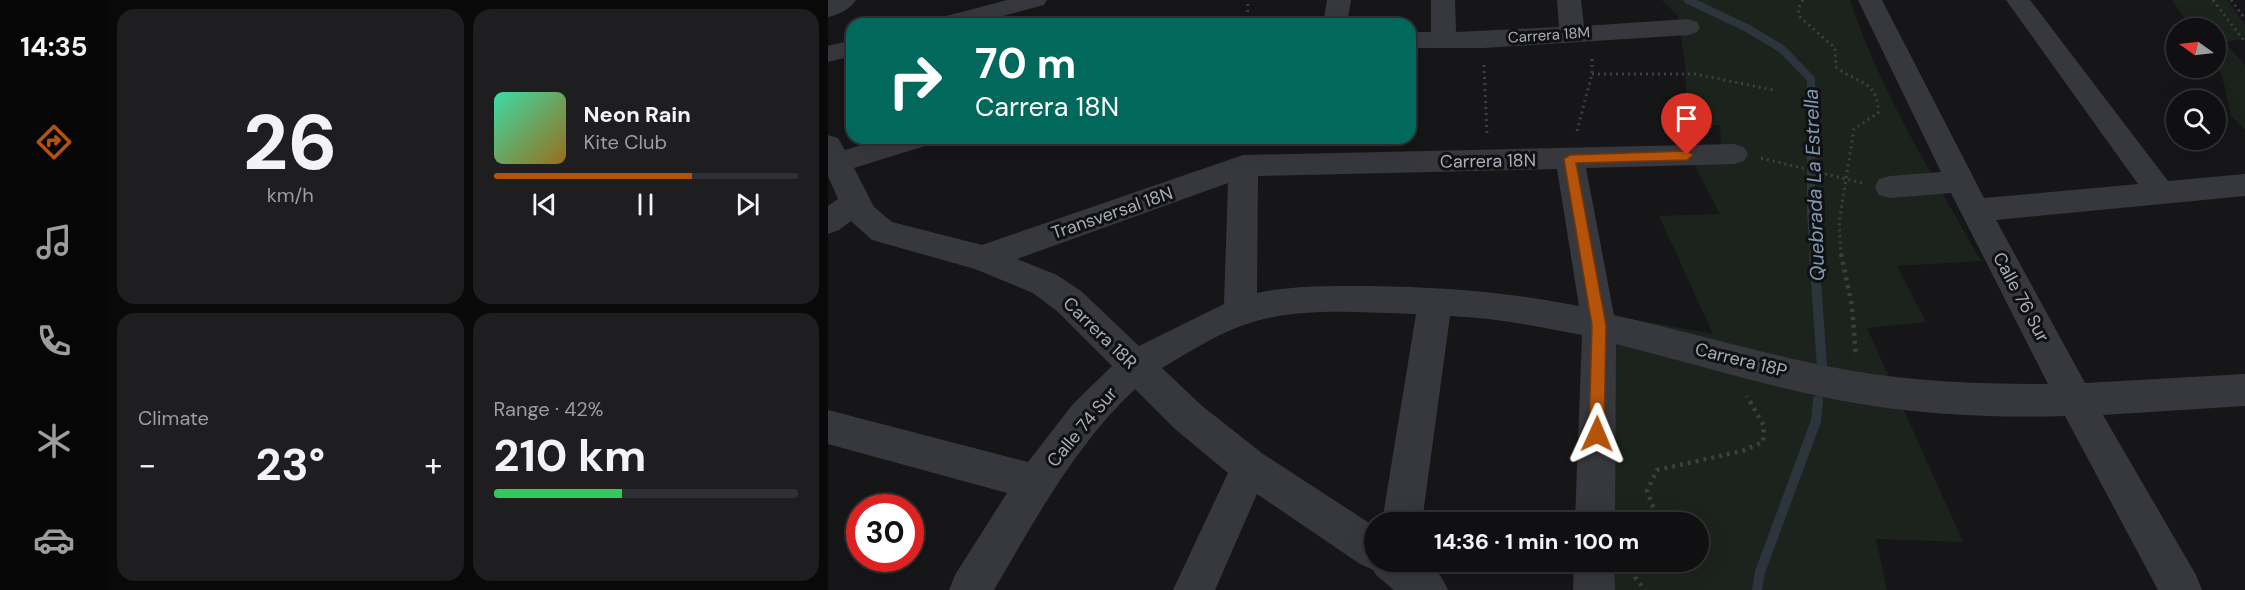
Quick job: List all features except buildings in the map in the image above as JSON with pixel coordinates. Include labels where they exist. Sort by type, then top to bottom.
[{"type":"street","points":[[828,10],[844,0]]},
{"type":"street","points":[[967,18],[1035,0]]},
{"type":"street","points":[[1336,18],[1339,0]]},
{"type":"street","points":[[1443,0],[1444,41]]},
{"type":"street","points":[[1569,0],[1581,33]]},
{"type":"street","name":"Calle 76 Sur","points":[[1870,0],[1960,181],[2075,400],[2181,590]]},
{"type":"street","points":[[2018,0],[2161,193]]},
{"type":"street","name":"Carrera 18M","points":[[1416,40],[1483,40],[1688,27]]},
{"type":"street","points":[[828,54],[846,50]]},
{"type":"street","points":[[833,153],[884,144]]},
{"type":"street","name":"Carrera 18R","points":[[833,153],[840,213],[883,232],[982,258],[1045,284],[1069,301],[1135,368],[1188,417],[1250,467],[1364,542]]},
{"type":"street","name":"Carrera 18N","points":[[1243,166],[1734,154]]},
{"type":"street","points":[[1570,159],[1599,325],[1595,512]]},
{"type":"street","points":[[1240,312],[1243,166]]},
{"type":"street","name":"Transversal 18N","points":[[982,258],[1243,166]]},
{"type":"street","points":[[1890,187],[1960,181]]},
{"type":"street","points":[[1976,210],[2245,185]]},
{"type":"street","points":[[1403,512],[1435,300]]},
{"type":"street","name":"Carrera 18P","points":[[1240,312],[1284,302],[1435,300],[1540,312],[1856,387],[1927,397],[1969,400],[2075,400],[2245,390]]},
{"type":"street","name":"Calle 74 Sur","points":[[970,590],[1036,483],[1095,405],[1135,368],[1187,337],[1240,312]]},
{"type":"street","points":[[833,436],[1036,483]]},
{"type":"street","points":[[1194,590],[1250,467]]},
{"type":"street","name":"Carrera 18R","points":[[1405,572],[1427,590]]},
{"type":"street","points":[[1594,572],[1594,590]]},
{"type":"path","points":[[1247,18],[1248,0]]},
{"type":"path","points":[[1803,0],[1798,9],[1800,17],[1835,48],[1836,67],[1877,91],[1880,100],[1878,113],[1854,129],[1839,223],[1841,261],[1852,306],[1856,387]]},
{"type":"path","points":[[2213,0],[2245,42]]},
{"type":"path","points":[[2231,0],[2245,19]]},
{"type":"path","points":[[1570,159],[1592,74],[1581,33]]},
{"type":"path","points":[[1483,40],[1489,160]]},
{"type":"path","points":[[1592,74],[1695,74],[1773,90]]},
{"type":"path","points":[[1793,164],[1847,179],[1890,187]]},
{"type":"path","points":[[1654,512],[1647,496],[1647,483],[1657,470],[1742,452],[1763,442],[1764,426],[1753,409],[1740,375],[1742,361]]},
{"type":"path","points":[[1634,572],[1636,581],[1645,590]]},
{"type":"shaded area","points":[[1662,0],[1850,0],[1862,34],[1892,101],[1981,261],[1897,266],[1926,322],[1867,328],[1963,542],[1876,539],[1887,590],[1607,590],[1607,572],[1709,572],[1709,512],[1608,512],[1609,315],[1713,334],[1659,216],[1720,214],[1686,149],[1721,149],[1720,125],[1688,126],[1685,65],[1678,16]]},
{"type":"shaded area","points":[[2172,0],[2227,0],[2245,25],[2245,39],[2226,42],[2226,18],[2184,18]]},
{"type":"shaded area","points":[[2226,44],[2245,65],[2245,130],[2231,115],[2222,78],[2226,78]]},
{"type":"waterway","name":"Quebrada La Estrella","points":[[1688,0],[1747,28],[1782,49],[1811,79],[1811,213],[1814,255]]},
{"type":"waterway","name":"Quebrada La Estrella","points":[[1814,254],[1822,367]]},
{"type":"waterway","name":"Quebrada La Estrella","points":[[1757,590],[1760,572],[1816,421],[1818,400]]},
{"type":"route","points":[[1597,434],[1599,325],[1570,159],[1687,155]]}]
